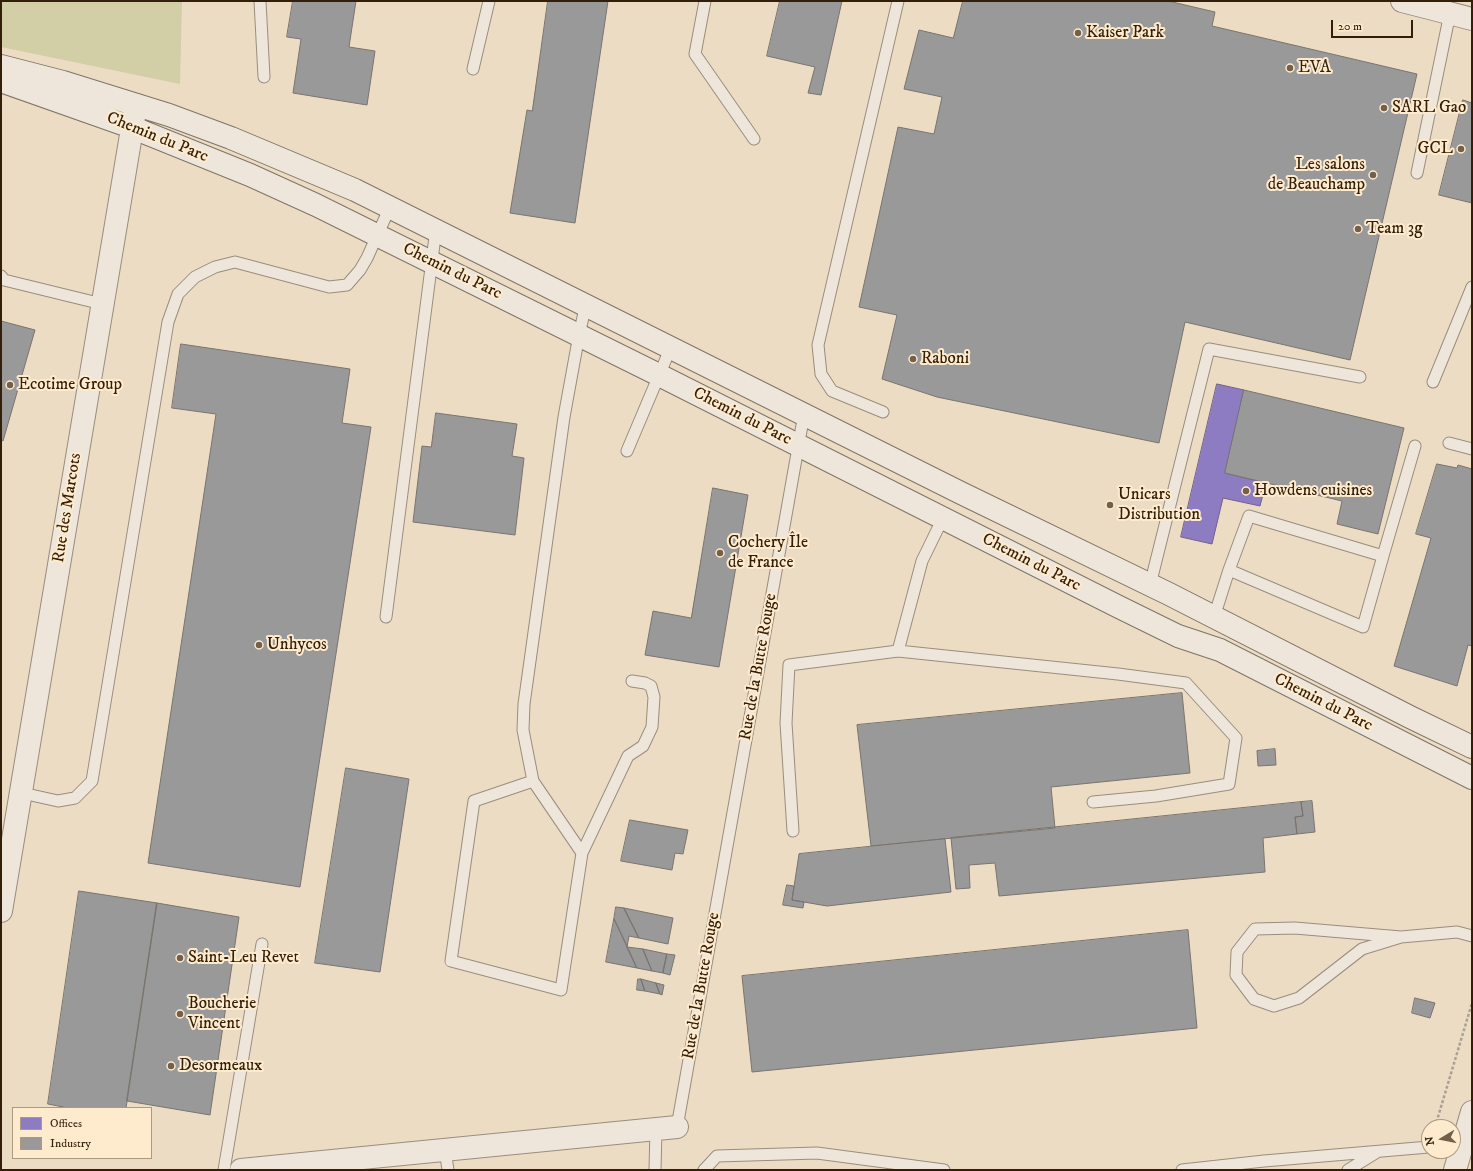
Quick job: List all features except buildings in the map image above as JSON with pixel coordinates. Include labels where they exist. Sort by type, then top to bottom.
[{"type":"main road","points":[[1402,1],[1472,19]]},
{"type":"main road","name":"Chemin du Parc","points":[[1,66],[183,120],[272,154],[390,207],[961,493],[1150,585],[1396,710],[1472,746]]},
{"type":"main road","name":"Chemin du Parc","points":[[1,81],[131,127],[250,175],[377,235],[1178,636],[1220,650],[1472,778]]},
{"type":"main road","name":"Rue des Marcots","points":[[1,911],[22,792],[131,127],[136,105]]},
{"type":"main road","points":[[1461,1138],[1472,1112]]},
{"type":"main road","points":[[241,1170],[446,1160],[666,1128]]},
{"type":"main road","points":[[1454,1170],[1456,1159]]},
{"type":"lane","points":[[260,1],[264,77]]},
{"type":"lane","points":[[472,69],[489,1]]},
{"type":"lane","points":[[705,1],[695,54],[754,139]]},
{"type":"lane","points":[[883,412],[832,391],[821,374],[818,345],[898,1]]},
{"type":"lane","points":[[1417,173],[1450,13]]},
{"type":"lane","points":[[22,792],[58,801],[76,798],[92,781],[168,322],[178,294],[195,277],[215,267],[235,262],[329,287],[347,285],[360,270],[390,207]]},
{"type":"lane","points":[[386,617],[436,229]]},
{"type":"lane","points":[[1,276],[4,280],[102,304]]},
{"type":"lane","points":[[1433,382],[1472,287]]},
{"type":"lane","points":[[582,853],[533,781],[523,730],[524,704],[564,417],[586,304]]},
{"type":"lane","points":[[627,451],[671,347]]},
{"type":"lane","points":[[1150,585],[1209,349],[1360,377]]},
{"type":"lane","name":"Rue de la Butte Rouge","points":[[655,1170],[666,1128],[804,414]]},
{"type":"lane","points":[[1449,443],[1472,449]]},
{"type":"lane","points":[[1229,570],[1363,627],[1415,446]]},
{"type":"lane","points":[[1214,617],[1229,570],[1250,516],[1383,556]]},
{"type":"lane","points":[[898,652],[922,561],[943,518]]},
{"type":"lane","points":[[793,831],[786,723],[788,665],[898,652],[1118,674],[1186,683],[1236,738],[1229,784],[1156,796],[1093,802]]},
{"type":"lane","points":[[533,781],[474,801],[451,960],[561,990],[582,853],[628,756],[643,746],[652,727],[654,697],[651,686],[645,683],[632,681]]},
{"type":"lane","points":[[1401,937],[1362,949],[1299,998],[1274,1006],[1254,999],[1236,975],[1237,952],[1255,929],[1295,928],[1401,937],[1457,932],[1472,936]]},
{"type":"lane","points":[[224,1170],[262,944]]},
{"type":"lane","points":[[1182,1170],[1421,1148]]},
{"type":"lane","points":[[1348,1170],[1378,1152]]},
{"type":"lane","points":[[704,1170],[717,1156],[817,1153],[944,1170]]},
{"type":"path","points":[[1437,1119],[1472,1003]]},
{"type":"shaded area","points":[[1,1],[182,1],[180,84],[1,47]]},
{"type":"place","name":"Kaiser Park","points":[[1078,33]]},
{"type":"place","name":"EVA","points":[[1290,68]]},
{"type":"place","name":"SARL Gao","points":[[1384,108]]},
{"type":"place","name":"GCL","points":[[1461,149]]},
{"type":"place","name":"Les salons de Beauchamp","points":[[1373,175]]},
{"type":"place","name":"Team 3g","points":[[1358,229]]},
{"type":"place","name":"Raboni","points":[[913,359]]},
{"type":"place","name":"Ecotime Group","points":[[10,385]]},
{"type":"place","name":"Howdens cuisines","points":[[1246,491]]},
{"type":"place","name":"Unicars Distribution","points":[[1110,505]]},
{"type":"place","name":"Cochery Île de France","points":[[720,553]]},
{"type":"place","name":"Unhycos","points":[[259,645]]},
{"type":"place","name":"Saint-Leu Revet","points":[[180,958]]},
{"type":"place","name":"Boucherie Vincent","points":[[180,1014]]},
{"type":"place","name":"Desormeaux","points":[[171,1066]]}]
